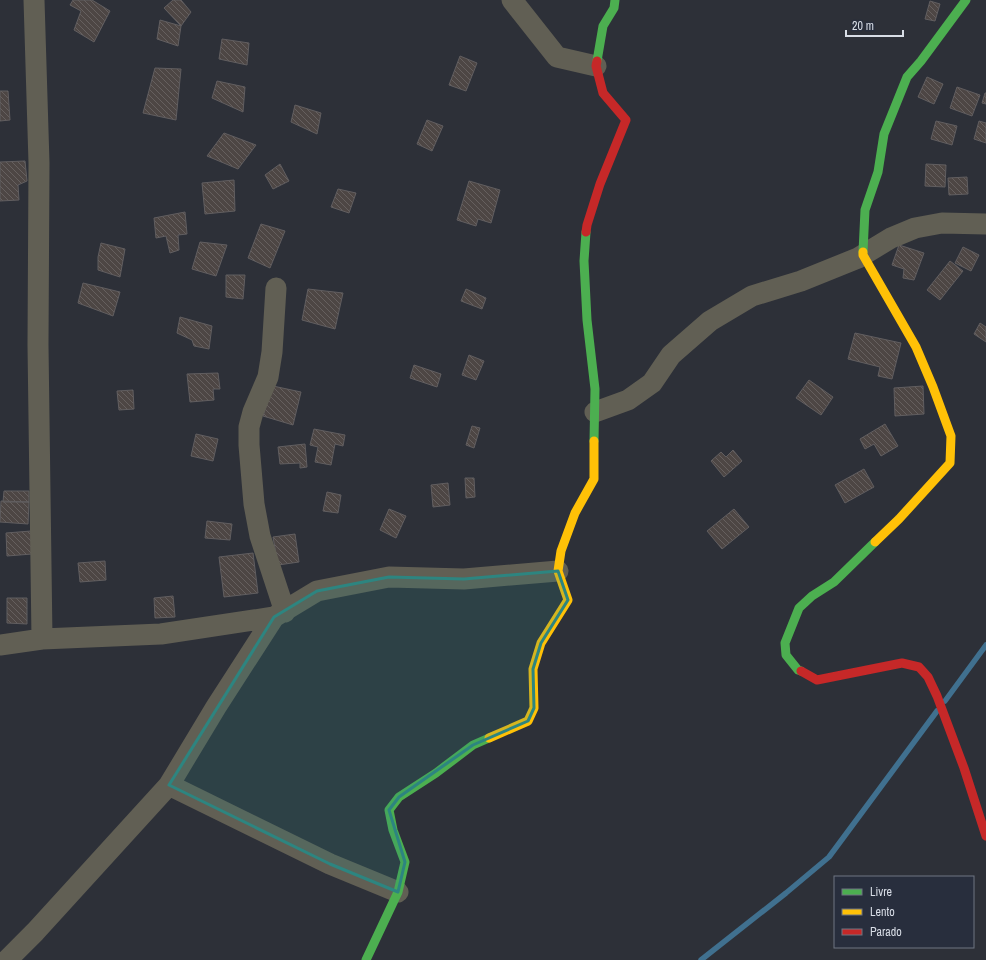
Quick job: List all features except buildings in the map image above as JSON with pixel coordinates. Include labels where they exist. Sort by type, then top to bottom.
[{"type":"street","points":[[34,0],[39,163],[38,361],[42,639]]},
{"type":"street","points":[[512,0],[557,57],[596,66]]},
{"type":"street","points":[[366,960],[398,892],[406,862],[393,830],[389,810],[399,797],[436,773],[473,745],[528,721],[534,708],[533,669],[541,643],[568,600],[558,571],[561,551],[575,513],[594,479],[596,389],[587,320],[584,261],[587,225],[600,184],[626,120],[603,94],[596,66],[603,26],[614,8],[615,0]]},
{"type":"street","points":[[966,0],[921,61],[907,77],[892,112],[884,134],[878,172],[865,210],[863,255],[916,347],[933,387],[951,436],[950,463],[899,519],[834,582],[812,596],[799,608],[785,643],[786,655],[798,670],[817,680],[902,663],[919,667],[928,677],[937,696],[964,768],[986,836]]},
{"type":"street","points":[[595,412],[628,400],[652,383],[671,355],[710,321],[752,296],[801,281],[858,258],[890,238],[915,228],[942,223],[986,224]]},
{"type":"street","points":[[7,960],[35,932],[169,784],[216,706],[279,614],[260,536],[254,504],[249,427],[269,370],[272,352],[276,288]]},
{"type":"street","points":[[0,645],[42,639],[161,634],[279,614],[316,591],[388,577],[464,579],[558,571]]},
{"type":"street","points":[[169,784],[330,864],[398,892]]},
{"type":"highlighted area","points":[[558,571],[568,600],[541,643],[533,669],[534,708],[528,721],[473,745],[399,797],[389,810],[405,862],[398,892],[330,864],[169,785],[274,617],[317,591],[389,577],[464,579]]},
{"type":"waterway","points":[[945,701],[986,645]]},
{"type":"waterway","points":[[701,960],[829,857],[937,711]]},
{"type":"traffic: fast","points":[[597,61],[603,26],[614,8],[615,0]]},
{"type":"traffic: fast","points":[[863,252],[865,210],[878,172],[884,134],[907,77],[921,61],[966,0]]},
{"type":"traffic: fast","points":[[586,232],[584,261],[587,320],[595,389],[594,441]]},
{"type":"traffic: fast","points":[[801,671],[798,670],[786,655],[785,643],[799,608],[812,596],[834,582],[875,542]]},
{"type":"traffic: fast","points":[[366,960],[398,892],[405,862],[393,830],[389,810],[399,797],[436,773],[473,745],[489,738]]},
{"type":"traffic: slow","points":[[863,252],[863,255],[916,347],[951,436],[950,463],[899,519],[875,542]]},
{"type":"traffic: slow","points":[[489,738],[528,721],[534,708],[533,669],[541,643],[568,600],[558,571],[561,551],[575,513],[594,479],[594,441]]},
{"type":"traffic: jam","points":[[586,232],[600,184],[626,120],[603,93],[596,66],[597,61]]},
{"type":"traffic: jam","points":[[801,671],[817,680],[902,663],[919,667],[928,677],[937,696],[964,768],[986,836]]}]
